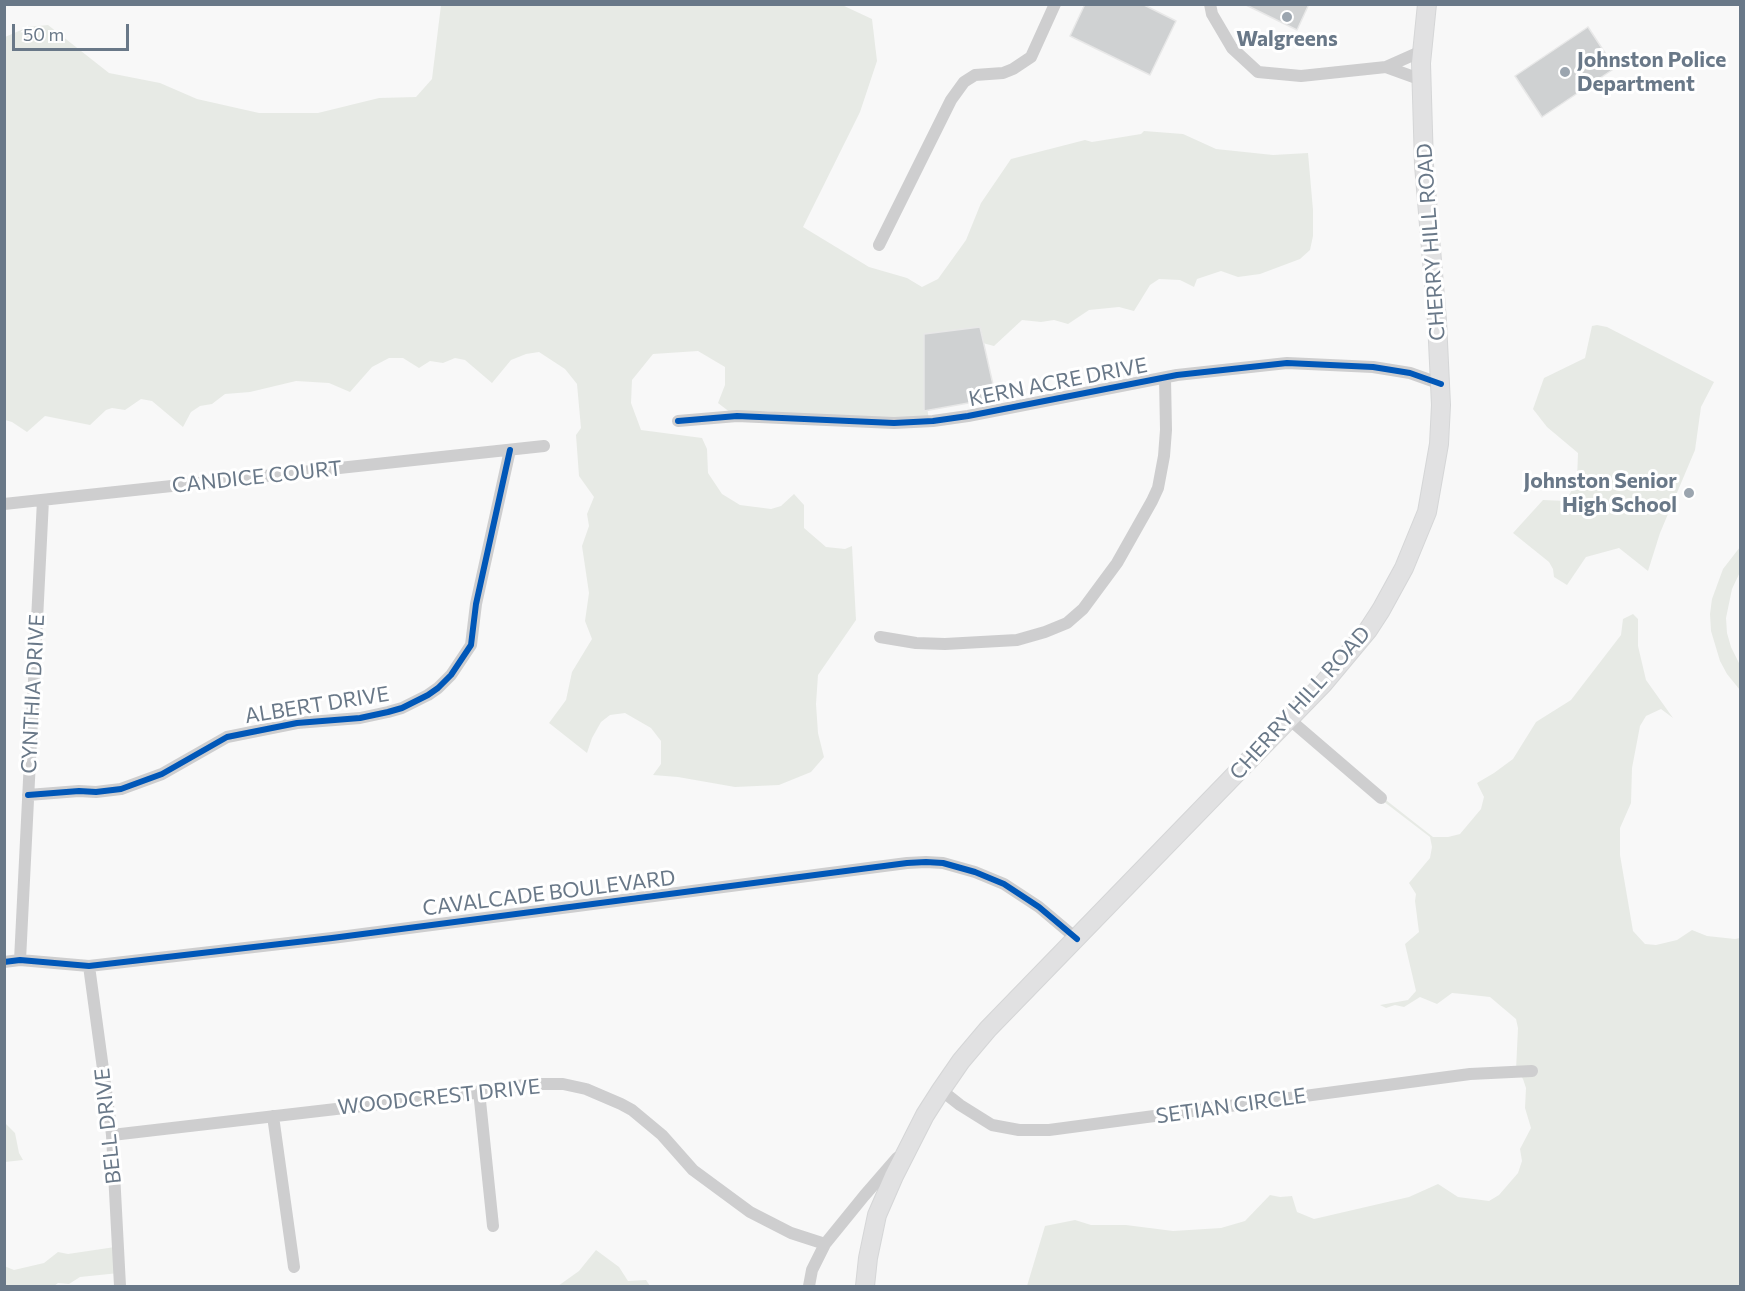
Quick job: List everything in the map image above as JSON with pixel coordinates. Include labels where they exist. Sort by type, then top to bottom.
[{"type":"main road","name":"CHERRY HILL ROAD","points":[[865,1287],[868,1258],[877,1215],[911,1142],[940,1090],[988,1029],[1323,684],[1368,630],[1404,568],[1426,512],[1433,481],[1439,444],[1442,384],[1425,165],[1422,51],[1427,4]]},
{"type":"street","points":[[879,245],[951,100],[964,82],[975,75],[1003,74],[1031,57],[1055,4]]},
{"type":"street","points":[[1210,4],[1212,14],[1232,48],[1258,72],[1301,76],[1386,67],[1422,51]]},
{"type":"street","points":[[1386,67],[1422,80]]},
{"type":"street","name":"KERN ACRE DRIVE","points":[[678,421],[737,416],[894,423],[933,421],[1165,378],[1287,363],[1373,367],[1410,373],[1442,384]]},
{"type":"street","points":[[880,637],[916,643],[945,644],[1017,640],[1045,633],[1067,623],[1083,609],[1117,563],[1158,488],[1164,456],[1165,378]]},
{"type":"street","points":[[510,450],[544,446]]},
{"type":"street","name":"CANDICE COURT","points":[[4,504],[510,450]]},
{"type":"street","name":"ALBERT DRIVE","points":[[28,795],[121,789],[162,774],[227,737],[297,723],[360,718],[388,712],[402,708],[438,688],[451,675],[471,645],[476,603],[510,450]]},
{"type":"street","name":"CYNTHIA DRIVE","points":[[20,960],[43,500]]},
{"type":"street","points":[[1289,719],[1381,798]]},
{"type":"street","name":"CAVALCADE BOULEVARD","points":[[4,963],[20,960],[89,966],[332,938],[926,862],[943,863],[975,872],[1004,884],[1039,907],[1077,939]]},
{"type":"street","name":"BELL DRIVE","points":[[89,966],[112,1135],[120,1287]]},
{"type":"street","name":"SETIAN CIRCLE","points":[[940,1090],[960,1106],[992,1125],[1019,1130],[1049,1130],[1470,1074],[1532,1071]]},
{"type":"street","name":"WOODCREST DRIVE","points":[[112,1135],[529,1084],[563,1084],[586,1089],[621,1104],[662,1135],[693,1170],[750,1212],[791,1233],[825,1244]]},
{"type":"street","points":[[480,1091],[493,1226]]},
{"type":"street","points":[[273,1116],[294,1267]]},
{"type":"street","points":[[809,1287],[812,1270],[825,1244],[911,1142]]},
{"type":"shaded area","points":[[441,5],[842,5],[872,19],[877,61],[860,112],[803,227],[869,267],[907,278],[922,287],[938,279],[966,240],[981,203],[1011,159],[1085,140],[1092,142],[1141,134],[1144,131],[1183,134],[1216,149],[1273,155],[1308,153],[1313,210],[1313,236],[1310,250],[1300,259],[1260,274],[1238,277],[1221,271],[1197,279],[1194,287],[1180,280],[1159,279],[1150,285],[1134,311],[1119,307],[1089,310],[1068,324],[1054,320],[1041,322],[1022,320],[994,346],[975,341],[924,375],[929,421],[829,420],[768,411],[731,413],[718,403],[725,385],[725,367],[698,351],[653,354],[632,380],[631,403],[641,430],[702,438],[707,449],[708,473],[722,494],[740,505],[771,509],[781,506],[794,494],[804,505],[804,528],[826,547],[845,549],[852,546],[856,620],[818,675],[816,704],[818,733],[824,757],[811,772],[779,785],[735,787],[653,775],[661,764],[661,741],[651,728],[625,713],[610,715],[601,722],[587,753],[549,723],[566,700],[572,672],[592,639],[585,621],[589,593],[582,546],[589,526],[587,514],[594,497],[579,476],[576,435],[581,428],[577,384],[565,369],[539,352],[511,360],[492,383],[465,360],[455,358],[443,363],[430,361],[419,368],[403,358],[389,358],[372,367],[350,392],[329,383],[296,381],[250,392],[225,394],[212,404],[200,406],[191,412],[183,427],[152,401],[141,399],[125,410],[112,408],[106,410],[90,425],[45,416],[27,432],[5,420],[5,37],[28,27],[48,25],[109,73],[160,83],[197,99],[259,113],[318,113],[379,98],[416,97],[432,79]]},
{"type":"shaded area","points":[[1592,326],[1607,327],[1714,382],[1701,407],[1695,450],[1660,533],[1648,571],[1619,548],[1586,557],[1567,585],[1554,577],[1549,562],[1513,533],[1543,500],[1566,501],[1577,480],[1578,453],[1547,427],[1533,409],[1544,378],[1585,358]]},
{"type":"shaded area","points":[[1740,547],[1740,572],[1732,589],[1726,618],[1731,647],[1740,665],[1740,690],[1720,661],[1711,631],[1710,614],[1712,599],[1723,569]]},
{"type":"shaded area","points":[[1633,614],[1638,619],[1638,646],[1646,680],[1673,718],[1661,709],[1646,716],[1640,726],[1632,768],[1631,803],[1620,828],[1620,855],[1633,931],[1645,944],[1656,945],[1677,940],[1692,930],[1707,936],[1740,938],[1740,1286],[1027,1286],[1045,1226],[1075,1220],[1091,1225],[1126,1225],[1173,1231],[1221,1228],[1245,1221],[1270,1195],[1292,1196],[1297,1212],[1314,1219],[1409,1197],[1438,1184],[1458,1197],[1489,1201],[1499,1195],[1518,1173],[1522,1161],[1520,1149],[1531,1128],[1525,1108],[1526,1088],[1516,1070],[1518,1028],[1516,1019],[1490,997],[1463,994],[1452,993],[1437,1004],[1420,997],[1404,1007],[1395,1005],[1386,1008],[1380,1005],[1408,1000],[1416,991],[1405,944],[1419,932],[1416,894],[1409,883],[1430,858],[1432,847],[1430,837],[1383,801],[1382,797],[1433,837],[1460,834],[1481,809],[1484,797],[1477,783],[1513,759],[1536,722],[1571,700],[1621,635],[1623,619]]},
{"type":"shaded area","points":[[4,1122],[15,1133],[19,1153],[23,1160],[5,1162]]},
{"type":"shaded area","points":[[115,1247],[119,1273],[80,1277],[69,1284],[58,1283],[54,1286],[5,1286],[4,1266],[14,1270],[44,1263],[58,1252],[68,1254]]},
{"type":"shaded area","points":[[596,1250],[619,1267],[628,1281],[646,1280],[650,1286],[558,1286],[579,1271]]},
{"type":"building","points":[[1085,4],[1142,4],[1176,21],[1150,75],[1070,36]]},
{"type":"building","name":"Walgreens","points":[[1244,4],[1309,4],[1297,30]]},
{"type":"building","name":"Johnston Police Department","points":[[1588,27],[1615,68],[1542,117],[1515,76]]},
{"type":"building","points":[[980,327],[996,398],[924,411],[924,334]]},
{"type":"cycle path","points":[[678,421],[737,416],[894,423],[933,421],[1177,375],[1287,363],[1373,367],[1410,373],[1441,384]]},
{"type":"cycle path","points":[[28,795],[121,789],[162,774],[227,737],[297,723],[360,718],[388,712],[402,708],[438,688],[451,675],[471,645],[476,604],[510,450]]},
{"type":"cycle path","points":[[4,962],[20,960],[89,966],[332,938],[926,862],[943,863],[975,872],[1004,884],[1039,907],[1077,939]]},
{"type":"place","name":"Walgreens","points":[[1287,17]]},
{"type":"place","name":"Johnston Police Department","points":[[1565,72]]},
{"type":"place","name":"Johnston Senior High School","points":[[1689,493]]}]
